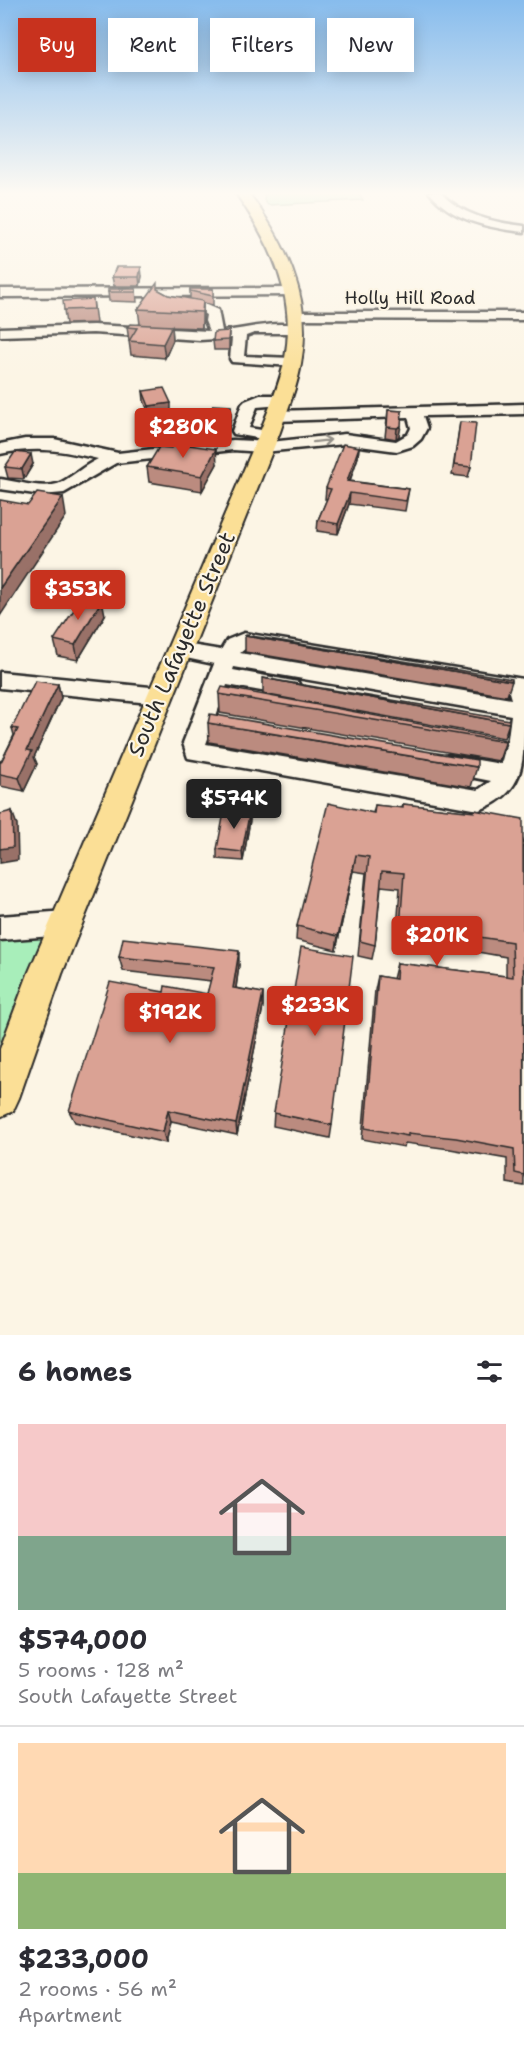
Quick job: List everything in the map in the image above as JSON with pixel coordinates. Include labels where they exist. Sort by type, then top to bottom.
[{"type":"main road","name":"South Lafayette Street","points":[[0,1098],[66,923],[271,429],[292,362],[295,312],[277,254]]},
{"type":"street","points":[[170,292],[166,303],[170,305],[204,308],[213,313],[212,321],[217,336]]},
{"type":"street","points":[[0,293],[170,292],[295,312]]},
{"type":"street","points":[[0,332],[93,329],[217,336],[239,334],[295,312]]},
{"type":"street","name":"Holly Hill Road","points":[[295,312],[524,316]]},
{"type":"street","points":[[239,334],[237,358],[240,360],[292,362]]},
{"type":"street","points":[[0,449],[25,444],[54,444],[114,457],[169,454],[233,445],[305,416],[311,423],[362,424],[524,409]]},
{"type":"street","points":[[271,429],[338,439],[397,446],[407,443],[415,436],[419,428],[394,420],[365,433],[356,441]]},
{"type":"street","points":[[0,484],[42,490],[64,488],[88,470],[114,457]]},
{"type":"street","points":[[249,640],[510,683],[522,692],[521,718],[517,752],[509,775],[493,795],[479,800],[201,754],[194,747],[234,645],[249,640]]},
{"type":"street","points":[[179,650],[271,706]]},
{"type":"street","points":[[220,676],[521,718]]},
{"type":"street","points":[[0,680],[160,696]]},
{"type":"street","points":[[203,721],[226,725]]},
{"type":"street","points":[[493,747],[517,752]]},
{"type":"street","points":[[426,761],[509,775]]},
{"type":"street","points":[[0,928],[66,923]]},
{"type":"green space","points":[[65,924],[0,1098],[0,928]]},
{"type":"building","points":[[116,267],[141,267],[139,277],[112,277]]},
{"type":"building","points":[[157,283],[157,289],[168,295],[203,301],[202,312],[138,309]]},
{"type":"building","points":[[108,289],[136,289],[136,292],[108,292]]},
{"type":"building","points":[[190,289],[213,289],[213,296],[190,291]]},
{"type":"building","points":[[93,299],[94,309],[64,310],[63,301]]},
{"type":"building","points":[[130,324],[172,326],[163,344],[129,341],[137,328],[127,327]]},
{"type":"building","points":[[229,331],[228,340],[213,341],[214,332]]},
{"type":"building","points":[[164,388],[171,403],[149,406],[143,391]]},
{"type":"building","points":[[213,405],[231,406],[227,423],[208,422]]},
{"type":"building","points":[[388,410],[402,411],[401,426],[387,427]]},
{"type":"building","points":[[460,422],[476,423],[471,467],[454,465]]},
{"type":"building","points":[[176,443],[216,449],[202,476],[147,467],[159,447],[171,448]]},
{"type":"building","points":[[343,444],[359,447],[347,481],[409,489],[406,501],[350,493],[338,524],[318,520],[331,489],[326,488]]},
{"type":"building","points":[[15,452],[31,454],[22,469],[5,467]]},
{"type":"building","points":[[37,493],[63,497],[0,588],[0,500],[28,505]]},
{"type":"building","points":[[83,596],[102,600],[75,645],[54,640]]},
{"type":"building","points":[[245,636],[512,679],[512,681]]},
{"type":"building","points":[[263,678],[509,720],[509,723]]},
{"type":"building","points":[[35,681],[58,684],[27,750],[32,751],[19,778],[0,774],[0,761],[18,729],[12,728]]},
{"type":"building","points":[[222,687],[506,740],[506,742],[219,694]]},
{"type":"building","points":[[210,714],[477,760],[477,767],[208,723]]},
{"type":"building","points":[[328,803],[374,813],[375,805],[403,808],[403,804],[474,812],[474,810],[523,819],[524,1175],[515,1173],[514,1149],[456,1138],[408,1133],[408,1136],[365,1128],[378,976],[396,979],[397,963],[513,977],[512,942],[400,928],[404,873],[382,871],[375,945],[360,941],[369,857],[356,855],[338,936],[297,926]]},
{"type":"building","points":[[225,807],[250,810],[242,852],[217,849]]},
{"type":"building","points":[[12,811],[13,847],[0,849],[0,814]]},
{"type":"building","points":[[123,938],[239,951],[233,988],[263,993],[236,1124],[168,1110],[163,1132],[69,1111],[110,982],[164,992],[165,986],[207,994],[214,967],[119,957]]},
{"type":"building","points":[[301,947],[353,956],[332,1125],[274,1113]]}]
